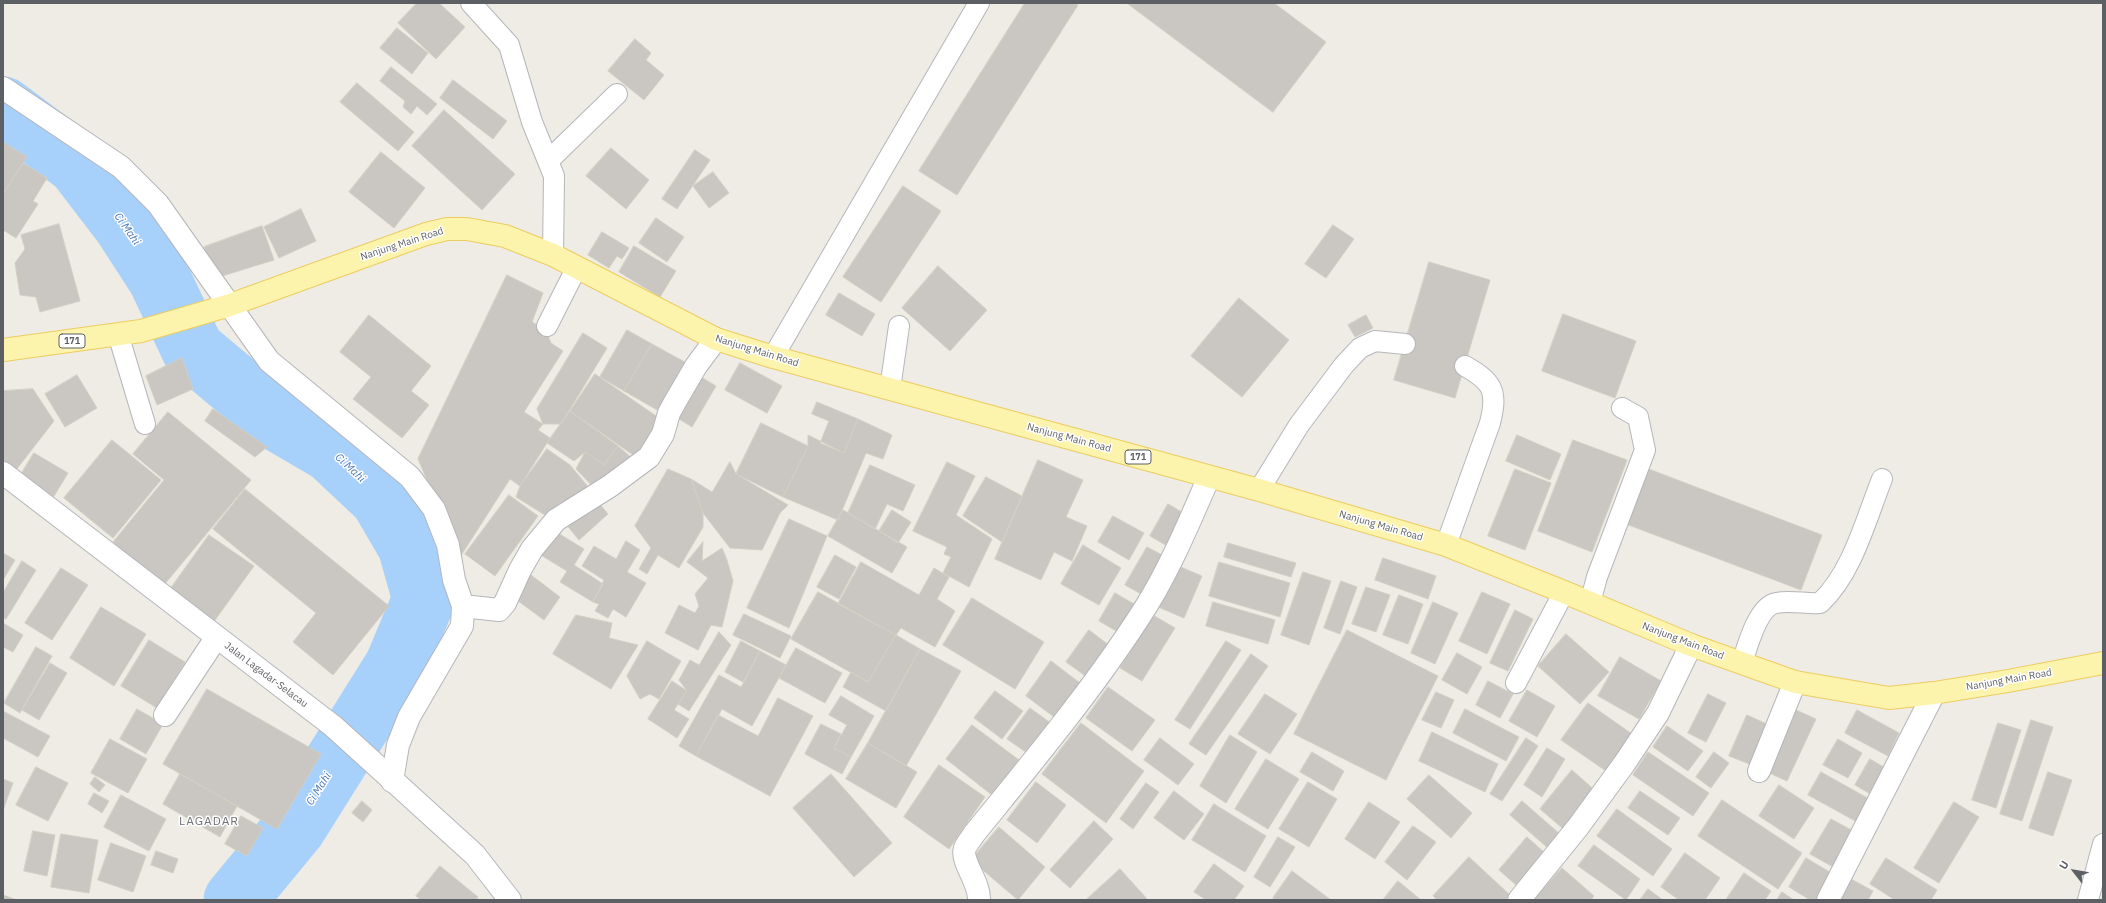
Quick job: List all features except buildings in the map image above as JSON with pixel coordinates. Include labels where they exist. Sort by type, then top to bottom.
[{"type":"main road","name":"Nanjung Main Road","points":[[118,334],[141,331],[230,305],[426,234],[446,229],[467,229],[505,236],[553,255],[716,339],[773,357],[1259,490],[1446,545],[1691,645],[1795,682],[1889,698],[1934,693],[2103,663]]},
{"type":"main road","name":"171","points":[[3,350],[118,334]]},
{"type":"street","points":[[3,88],[121,167],[158,204],[258,347],[282,374],[410,477],[423,492],[434,509],[442,527],[454,580],[463,606],[462,626],[409,717],[398,745],[392,781]]},
{"type":"street","points":[[463,606],[498,610],[505,603],[520,570],[532,549],[556,520],[610,486],[649,457],[663,434],[668,413],[696,366],[716,339]]},
{"type":"street","name":"Jalan Lagadar-Selacau","points":[[3,472],[216,638],[333,726],[475,855],[510,900]]},
{"type":"street","points":[[979,900],[978,887],[965,860],[965,849],[974,834],[1073,711],[1138,617],[1183,537],[1209,477]]},
{"type":"street","points":[[165,715],[216,638]]},
{"type":"street","points":[[1519,900],[1578,827],[1624,764],[1658,713],[1691,645]]},
{"type":"street","points":[[1759,771],[1795,682]]},
{"type":"street","points":[[1828,900],[1934,693]]},
{"type":"lane","points":[[472,3],[509,45],[532,122],[554,176],[553,255]]},
{"type":"lane","points":[[773,357],[978,3]]},
{"type":"lane","points":[[548,161],[617,94]]},
{"type":"lane","points":[[547,326],[577,267]]},
{"type":"lane","points":[[890,389],[899,326]]},
{"type":"lane","points":[[118,334],[145,424]]},
{"type":"lane","points":[[1259,490],[1299,425],[1344,365],[1360,348],[1375,342],[1405,344]]},
{"type":"lane","points":[[1446,545],[1490,423],[1495,403],[1492,390],[1480,375],[1465,366]]},
{"type":"lane","points":[[1590,603],[1597,578],[1645,450],[1638,417],[1622,408]]},
{"type":"lane","points":[[1742,663],[1753,631],[1767,607],[1775,603],[1820,603],[1830,593],[1844,574],[1882,479]]},
{"type":"lane","points":[[1516,682],[1564,592]]},
{"type":"lane","points":[[2088,900],[2103,844]]},
{"type":"waterway","name":"Ci Mahi","points":[[3,108],[78,164],[124,224],[159,278],[193,350],[273,417],[331,451],[381,498],[409,546],[424,599],[396,666],[295,827],[235,900]]},
{"type":"district","name":"LAGADAR","points":[[209,822]]}]
